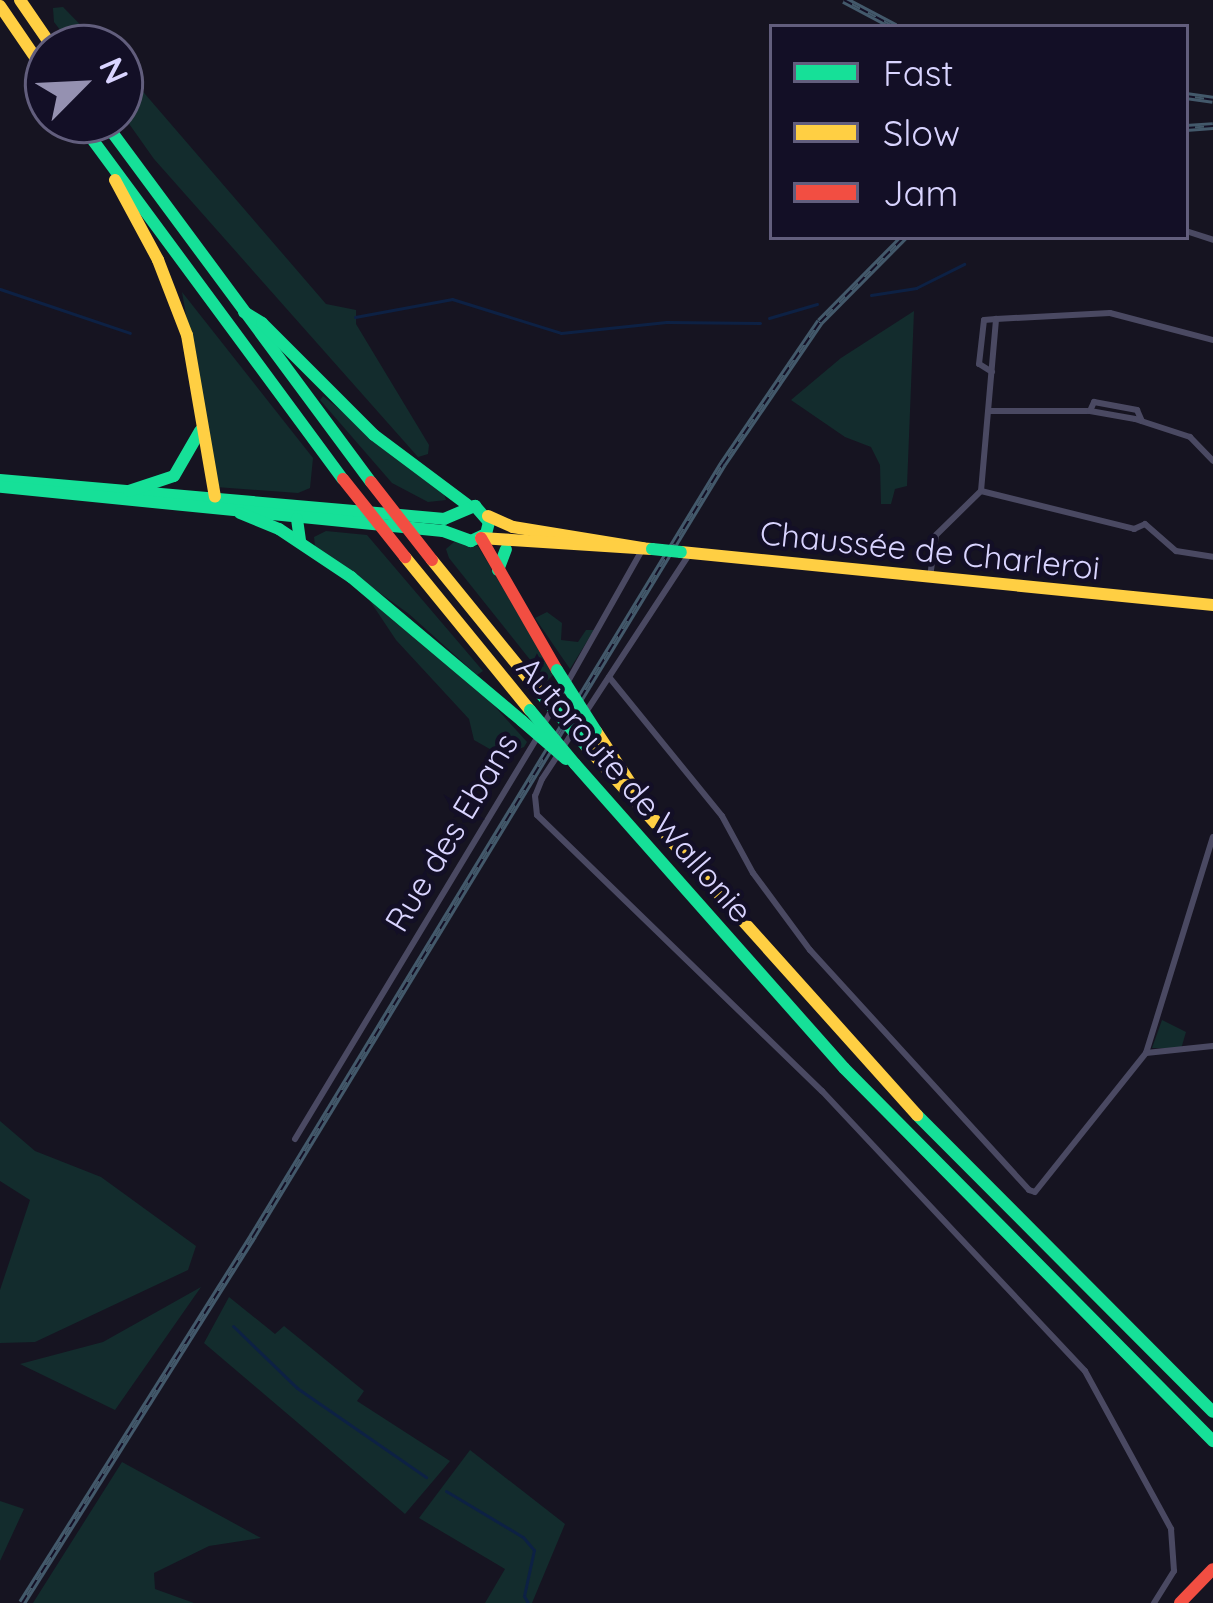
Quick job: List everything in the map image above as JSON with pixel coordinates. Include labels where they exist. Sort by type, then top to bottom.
[{"type":"main road","points":[[0,7],[24,42]]},
{"type":"main road","name":"Autoroute de Wallonie","points":[[95,144],[552,752],[575,764],[844,1068],[1213,1441]]},
{"type":"main road","name":"Autoroute de Wallonie","points":[[120,144],[239,310],[432,560],[665,840],[965,1167],[1213,1412]]},
{"type":"main road","points":[[111,167],[178,310],[214,497],[235,512],[301,542],[526,716]]},
{"type":"main road","points":[[239,310],[262,323],[374,435],[470,506],[513,527],[594,542]]},
{"type":"main road","points":[[129,491],[174,476],[193,452],[201,424]]},
{"type":"main road","points":[[0,484],[456,516],[470,506]]},
{"type":"main road","points":[[0,484],[458,533],[466,540],[564,544]]},
{"type":"main road","points":[[297,519],[313,507]]},
{"type":"main road","points":[[456,516],[458,533]]},
{"type":"main road","points":[[488,516],[482,538],[498,572],[596,731],[652,811],[665,840]]},
{"type":"main road","points":[[297,519],[301,542]]},
{"type":"main road","points":[[498,572],[506,549],[514,543],[594,542]]},
{"type":"main road","name":"Chaussée de Charleroi","points":[[594,542],[1213,605]]},
{"type":"main road","points":[[1180,1603],[1213,1568]]},
{"type":"street","points":[[992,372],[979,364],[984,320],[1110,313],[1213,340]]},
{"type":"street","points":[[930,577],[936,536],[981,491],[996,319]]},
{"type":"street","points":[[989,411],[1090,411],[1094,402],[1138,410],[1142,421],[1190,437],[1213,461]]},
{"type":"street","points":[[981,491],[1134,529],[1145,524],[1176,551],[1213,557]]},
{"type":"street","name":"Rue des Ebans","points":[[296,1139],[389,977],[507,795],[647,548]]},
{"type":"street","points":[[685,552],[538,785],[534,806],[542,823],[822,1091],[1085,1371],[1171,1528],[1174,1571],[1154,1603]]},
{"type":"street","points":[[608,677],[722,816],[753,874],[799,936],[1023,1187],[1035,1192],[1146,1053],[1213,837]]},
{"type":"street","points":[[1146,1053],[1213,1046]]},
{"type":"green space","points":[[63,7],[80,24],[56,24],[53,8]]},
{"type":"green space","points":[[144,93],[326,304],[356,310],[356,324],[429,445],[428,454],[418,457],[143,144]]},
{"type":"green space","points":[[182,292],[313,458],[310,488],[298,493],[216,487]]},
{"type":"green space","points":[[914,311],[907,486],[895,489],[891,504],[881,504],[880,465],[871,447],[845,437],[791,400],[841,358]]},
{"type":"green space","points":[[323,396],[446,500],[428,502],[392,483],[320,400]]},
{"type":"green space","points":[[326,531],[367,535],[483,671],[477,675],[409,614],[315,546],[314,537]]},
{"type":"green space","points":[[454,542],[478,546],[554,674],[547,681],[449,558],[446,549]]},
{"type":"green space","points":[[368,598],[479,689],[527,742],[524,747],[502,756],[474,740],[469,719],[396,640]]},
{"type":"green space","points":[[547,612],[562,623],[561,640],[578,642],[586,630],[594,630],[570,669],[535,618]]},
{"type":"green space","points":[[1162,1020],[1186,1032],[1181,1049],[1152,1048]]},
{"type":"green space","points":[[0,1121],[35,1151],[101,1177],[196,1246],[188,1270],[35,1342],[0,1343],[0,1290],[30,1200],[0,1181]]},
{"type":"green space","points":[[201,1287],[115,1410],[20,1364],[103,1342]]},
{"type":"green space","points":[[229,1297],[275,1334],[284,1326],[364,1391],[357,1401],[450,1461],[405,1514],[204,1343]]},
{"type":"green space","points":[[470,1450],[565,1524],[532,1603],[485,1603],[505,1569],[419,1518]]},
{"type":"green space","points":[[122,1462],[261,1538],[209,1546],[154,1573],[155,1589],[194,1603],[33,1603]]},
{"type":"green space","points":[[0,1501],[24,1509],[0,1561]]},
{"type":"waterway","points":[[871,295],[916,288],[964,264]]},
{"type":"waterway","points":[[0,289],[130,333]]},
{"type":"waterway","points":[[355,317],[452,299],[561,333],[666,322],[760,323]]},
{"type":"waterway","points":[[769,318],[817,304]]},
{"type":"waterway","points":[[233,1326],[297,1388],[426,1477]]},
{"type":"waterway","points":[[446,1491],[523,1537],[534,1550],[524,1596],[528,1603]]},
{"type":"railway","points":[[844,0],[889,24]]},
{"type":"railway","points":[[1189,96],[1213,100]]},
{"type":"railway","points":[[1189,128],[1213,126]]},
{"type":"railway","points":[[22,1603],[253,1236],[723,464],[820,322],[901,240]]},
{"type":"traffic: fast","points":[[96,144],[343,479]]},
{"type":"traffic: fast","points":[[121,144],[371,482]]},
{"type":"traffic: fast","points":[[244,312],[262,323],[374,435],[469,506]]},
{"type":"traffic: fast","points":[[129,491],[174,476],[200,431]]},
{"type":"traffic: fast","points":[[0,480],[444,519],[475,506],[489,522],[486,534],[471,541],[443,531],[0,487]]},
{"type":"traffic: fast","points":[[240,513],[279,529],[351,577],[522,721]]},
{"type":"traffic: fast","points":[[297,519],[300,541]]},
{"type":"traffic: fast","points":[[498,570],[506,549]]},
{"type":"traffic: fast","points":[[652,549],[681,552]]},
{"type":"traffic: fast","points":[[557,670],[596,731]]},
{"type":"traffic: fast","points":[[541,694],[586,746]]},
{"type":"traffic: fast","points":[[530,710],[575,764]]},
{"type":"traffic: fast","points":[[522,721],[566,759]]},
{"type":"traffic: fast","points":[[575,764],[844,1068],[1213,1441]]},
{"type":"traffic: fast","points":[[917,1115],[1213,1412]]},
{"type":"traffic: slow","points":[[20,0],[36,24]]},
{"type":"traffic: slow","points":[[0,6],[24,41]]},
{"type":"traffic: slow","points":[[115,180],[158,260],[187,335],[215,497]]},
{"type":"traffic: slow","points":[[488,516],[513,527],[643,548]]},
{"type":"traffic: slow","points":[[481,538],[652,549]]},
{"type":"traffic: slow","points":[[681,552],[1213,605]]},
{"type":"traffic: slow","points":[[405,557],[530,710]]},
{"type":"traffic: slow","points":[[432,560],[541,694]]},
{"type":"traffic: slow","points":[[596,731],[660,828]]},
{"type":"traffic: slow","points":[[586,746],[917,1115]]},
{"type":"traffic: jam","points":[[343,479],[405,557]]},
{"type":"traffic: jam","points":[[371,482],[432,560]]},
{"type":"traffic: jam","points":[[481,538],[557,670]]},
{"type":"traffic: jam","points":[[1180,1603],[1213,1569]]}]
